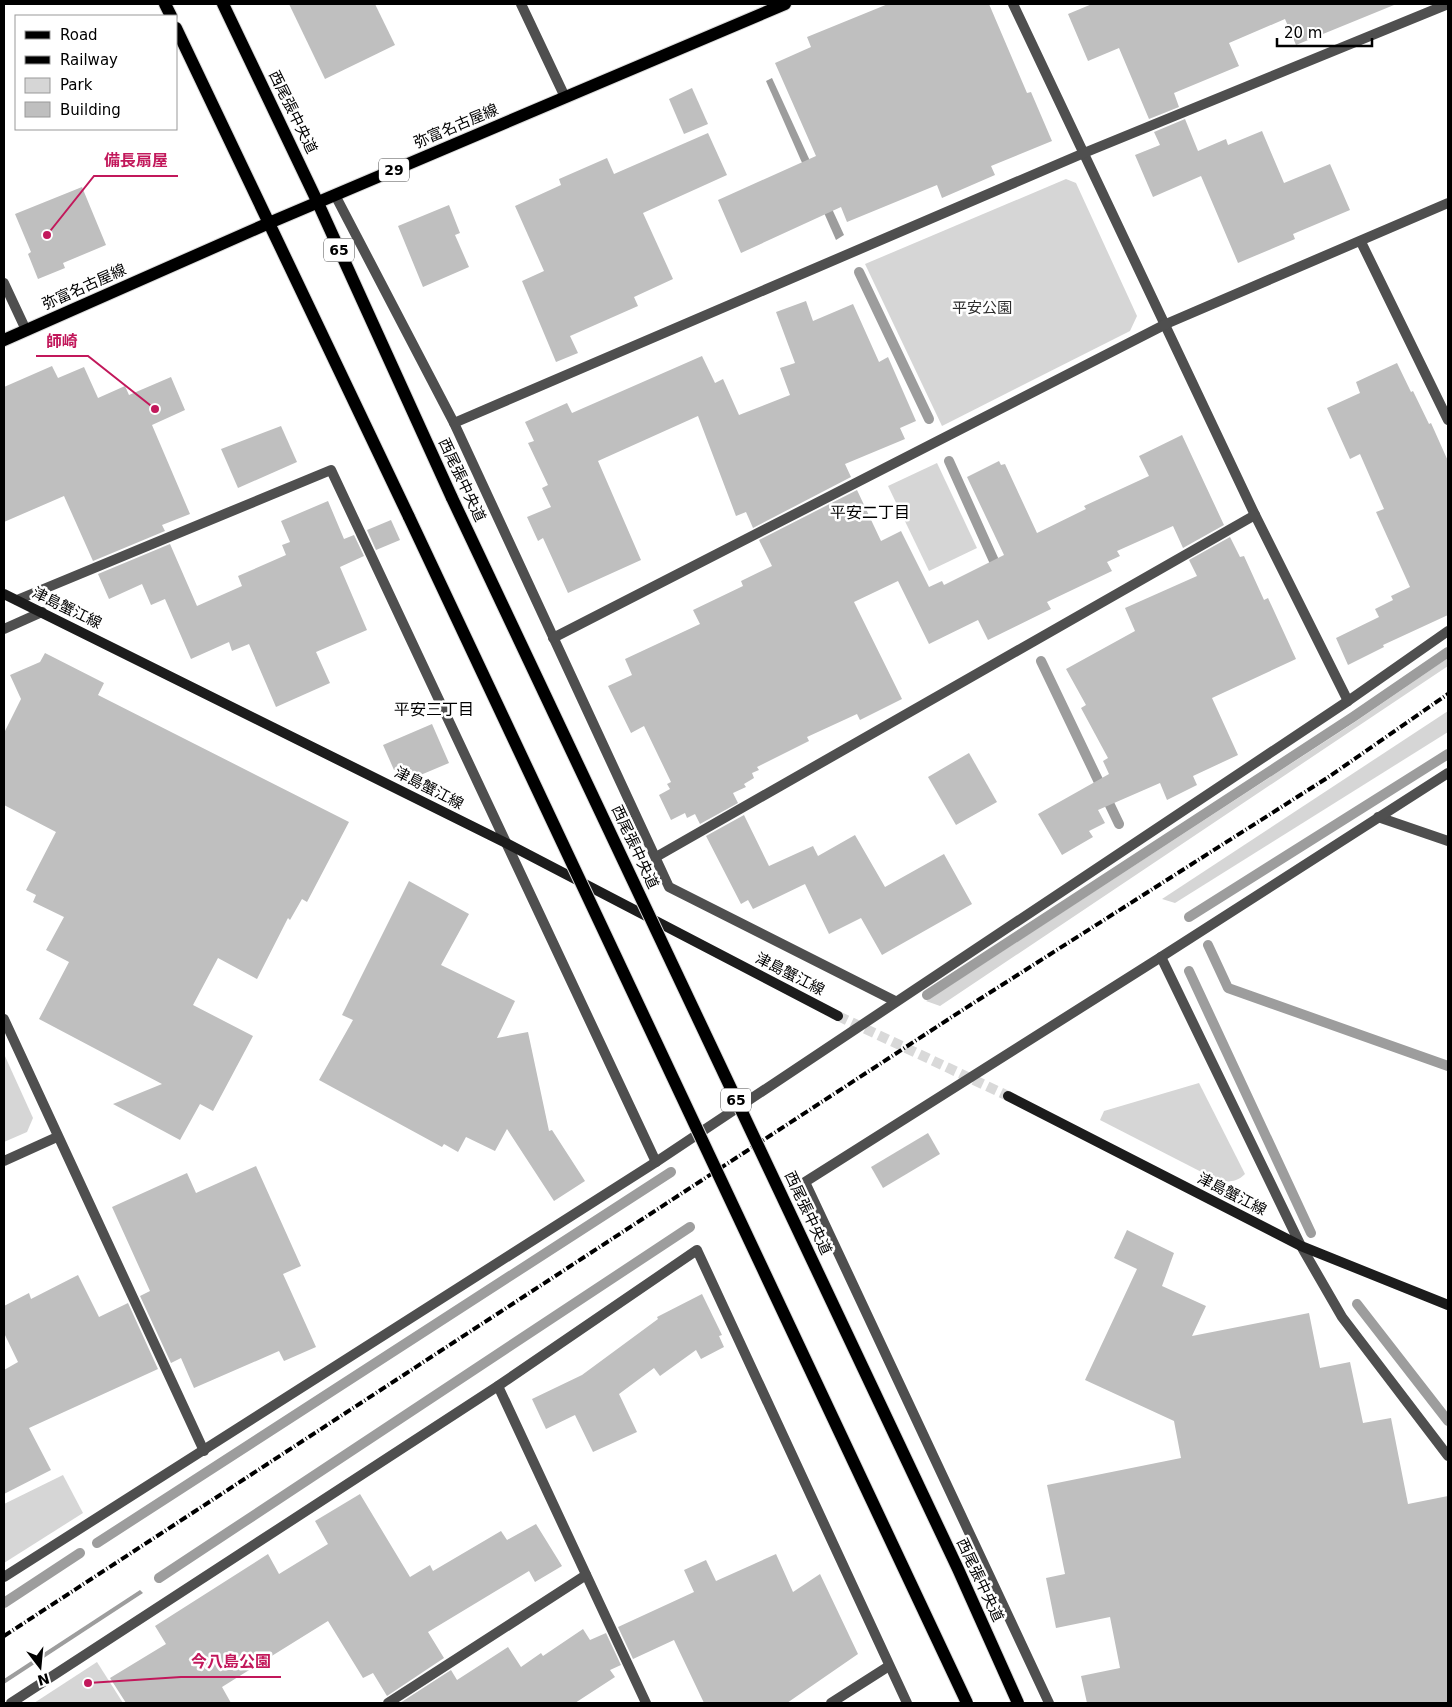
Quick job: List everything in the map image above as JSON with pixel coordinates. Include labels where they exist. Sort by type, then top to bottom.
[{"type":"main road","name":"西尾張中央道","points":[[223,4],[318,203],[452,498],[958,1569],[1018,1703]]},
{"type":"main road","name":"弥富名古屋線","points":[[4,340],[269,223],[785,4]]},
{"type":"main road","points":[[178,32],[409,517],[967,1703]]},
{"type":"main road","name":"津島蟹江線","points":[[4,594],[508,844],[838,1016]]},
{"type":"main road","name":"津島蟹江線","points":[[1008,1096],[1301,1246],[1448,1305]]},
{"type":"street","points":[[521,4],[564,97]]},
{"type":"street","points":[[1013,4],[1255,515],[1348,701]]},
{"type":"street","points":[[454,423],[1084,153],[1448,4]]},
{"type":"street","points":[[335,195],[454,423],[669,887],[895,1001]]},
{"type":"street","points":[[554,638],[1166,324],[1448,204]]},
{"type":"street","points":[[1361,242],[1448,420]]},
{"type":"street","points":[[4,283],[26,330]]},
{"type":"street","points":[[17,600],[331,470],[656,1162]]},
{"type":"street","points":[[656,857],[1255,515]]},
{"type":"street","points":[[4,629],[42,612]]},
{"type":"street","points":[[4,1578],[656,1162],[1348,701],[1448,631]]},
{"type":"street","points":[[1049,1703],[805,1182],[1448,773]]},
{"type":"street","points":[[1378,816],[1448,841]]},
{"type":"street","points":[[1161,957],[1301,1246],[1342,1317],[1448,1456]]},
{"type":"street","points":[[4,1019],[204,1451]]},
{"type":"street","points":[[4,1161],[57,1137]]},
{"type":"street","points":[[11,1703],[498,1386],[697,1250],[907,1703]]},
{"type":"street","points":[[498,1386],[646,1703]]},
{"type":"street","points":[[388,1703],[586,1575]]},
{"type":"street","points":[[831,1703],[889,1666]]},
{"type":"green space","name":"平安公園","points":[[1066,179],[1076,183],[1137,316],[1130,331],[942,426],[865,264]]},
{"type":"green space","points":[[937,463],[977,548],[929,571],[888,486]]},
{"type":"green space","points":[[1448,658],[1448,666],[940,1006],[926,1001],[1352,724]]},
{"type":"green space","points":[[1448,711],[1448,732],[1175,903],[1162,899]]},
{"type":"green space","points":[[4,1054],[33,1118],[27,1132],[4,1142]]},
{"type":"green space","points":[[1199,1083],[1245,1174],[1236,1180],[1219,1181],[1100,1120],[1104,1111]]},
{"type":"green space","points":[[63,1475],[83,1513],[4,1563],[4,1504]]},
{"type":"green space","points":[[97,1662],[123,1703],[34,1703]]},
{"type":"shaded area","points":[[772,78],[844,235],[836,240],[766,81]]},
{"type":"shaded area","points":[[140,1590],[143,1593],[4,1684],[4,1679]]},
{"type":"building","points":[[289,4],[375,4],[395,45],[325,79]]},
{"type":"building","points":[[888,4],[989,4],[1027,93],[1031,92],[1052,141],[991,166],[995,175],[942,198],[937,185],[847,222],[841,207],[741,253],[718,200],[816,156],[775,63],[811,47],[807,37]]},
{"type":"building","points":[[1092,4],[1394,5],[1296,45],[1285,19],[1229,43],[1239,66],[1174,93],[1179,107],[1149,119],[1119,48],[1088,61],[1068,14]]},
{"type":"building","points":[[692,88],[708,124],[684,134],[669,99]]},
{"type":"building","points":[[1185,119],[1198,151],[1226,139],[1228,145],[1262,131],[1284,183],[1330,164],[1350,210],[1293,234],[1295,239],[1238,263],[1201,176],[1153,197],[1135,155],[1160,145],[1154,132]]},
{"type":"building","points":[[708,133],[727,175],[643,213],[673,279],[634,297],[638,306],[570,336],[578,353],[556,362],[522,281],[544,271],[515,206],[561,185],[559,179],[607,158],[614,174]]},
{"type":"building","points":[[82,187],[106,245],[63,263],[65,268],[38,279],[28,254],[31,252],[15,214]]},
{"type":"building","points":[[449,205],[460,233],[455,235],[469,267],[423,287],[398,226]]},
{"type":"building","points":[[806,301],[813,321],[853,304],[879,362],[888,357],[916,421],[900,428],[905,439],[845,464],[851,477],[753,528],[746,512],[736,516],[698,416],[598,461],[641,560],[568,593],[543,538],[538,541],[527,517],[551,507],[542,488],[548,485],[528,443],[534,441],[525,422],[567,403],[572,413],[702,356],[715,383],[723,379],[739,415],[790,395],[780,368],[795,363],[776,312]]},
{"type":"building","points":[[1397,363],[1429,424],[1431,423],[1448,461],[1448,615],[1383,645],[1384,647],[1348,665],[1336,638],[1379,617],[1375,609],[1393,600],[1391,596],[1410,587],[1376,512],[1384,509],[1360,454],[1350,459],[1327,408],[1360,393],[1356,382]]},
{"type":"building","points":[[52,366],[58,378],[84,367],[98,398],[125,386],[129,395],[171,377],[185,410],[152,425],[190,514],[162,525],[165,531],[93,561],[64,496],[4,522],[4,387]]},
{"type":"building","points":[[281,426],[297,462],[238,488],[221,449]]},
{"type":"building","points":[[1182,435],[1224,525],[1183,548],[1173,526],[1117,551],[1120,556],[1107,562],[1112,571],[1047,602],[1051,609],[988,640],[978,620],[929,644],[898,581],[854,602],[902,699],[860,720],[857,714],[807,737],[809,741],[757,767],[759,770],[752,773],[754,778],[744,784],[746,787],[733,793],[738,803],[700,824],[695,814],[687,818],[685,813],[671,820],[659,795],[670,789],[667,784],[671,782],[644,726],[631,733],[608,686],[632,675],[625,659],[700,624],[693,610],[743,586],[741,581],[772,566],[759,540],[857,490],[881,541],[901,531],[929,587],[942,581],[944,585],[1004,555],[967,477],[999,461],[1001,465],[1005,464],[1037,533],[1086,509],[1084,506],[1149,476],[1139,456]]},
{"type":"building","points":[[328,501],[344,539],[354,535],[364,556],[340,567],[367,630],[316,652],[330,683],[276,707],[249,644],[232,651],[229,642],[191,659],[165,599],[151,605],[142,584],[109,599],[98,574],[170,544],[197,606],[242,586],[238,576],[286,555],[282,545],[290,542],[281,521]]},
{"type":"building","points":[[391,520],[400,540],[376,550],[367,530]]},
{"type":"building","points":[[1230,537],[1240,557],[1244,556],[1264,600],[1268,598],[1296,659],[1212,698],[1238,755],[1193,776],[1197,785],[1167,800],[1160,783],[1098,810],[1105,823],[1089,831],[1093,837],[1062,855],[1038,814],[1109,774],[1103,761],[1108,758],[1081,708],[1086,705],[1066,669],[1135,631],[1125,608],[1197,576],[1189,560]]},
{"type":"building","points":[[45,653],[104,683],[98,695],[349,822],[307,902],[302,899],[290,920],[288,918],[257,979],[218,958],[193,1005],[253,1036],[213,1111],[200,1104],[180,1140],[113,1104],[162,1084],[39,1019],[69,962],[46,950],[64,917],[33,902],[36,895],[26,890],[56,832],[4,805],[4,733],[21,699],[10,675],[40,662]]},
{"type":"building","points":[[432,724],[449,763],[411,779],[405,765],[394,770],[383,745]]},
{"type":"building","points":[[969,753],[997,802],[956,825],[928,777]]},
{"type":"building","points":[[744,815],[769,866],[813,846],[818,856],[855,835],[885,887],[944,854],[972,904],[882,955],[861,918],[829,934],[805,884],[753,909],[748,900],[741,904],[706,836]]},
{"type":"building","points":[[409,881],[469,914],[441,965],[515,1001],[497,1038],[528,1032],[549,1131],[552,1130],[585,1181],[554,1201],[507,1129],[495,1151],[466,1137],[458,1152],[444,1144],[442,1147],[319,1080],[353,1020],[342,1015]]},
{"type":"building","points":[[928,1133],[940,1154],[883,1188],[871,1167]]},
{"type":"building","points":[[256,1166],[301,1266],[283,1274],[316,1347],[284,1361],[279,1351],[194,1388],[181,1358],[171,1363],[140,1296],[150,1291],[112,1207],[187,1173],[196,1193]]},
{"type":"building","points":[[1127,1230],[1174,1253],[1162,1286],[1206,1306],[1192,1336],[1309,1313],[1320,1368],[1350,1362],[1363,1423],[1391,1418],[1408,1504],[1448,1496],[1448,1703],[1087,1703],[1081,1676],[1120,1668],[1110,1617],[1056,1628],[1046,1578],[1065,1574],[1047,1485],[1181,1458],[1174,1421],[1085,1380],[1137,1269],[1114,1258]]},
{"type":"building","points":[[78,1275],[99,1317],[128,1303],[158,1369],[29,1428],[51,1470],[4,1494],[4,1370],[18,1362],[4,1333],[4,1306],[29,1293],[31,1299]]},
{"type":"building","points":[[702,1294],[722,1335],[719,1336],[724,1347],[701,1359],[696,1350],[660,1376],[654,1368],[619,1394],[637,1432],[593,1452],[575,1415],[546,1429],[532,1399],[582,1375],[658,1319],[657,1317]]},
{"type":"building","points":[[360,1494],[410,1577],[430,1565],[433,1571],[501,1531],[507,1540],[536,1524],[562,1566],[535,1582],[529,1571],[428,1632],[444,1658],[387,1696],[373,1673],[363,1678],[328,1621],[222,1687],[231,1703],[126,1703],[110,1678],[166,1644],[155,1626],[268,1554],[279,1574],[328,1544],[315,1521]]},
{"type":"building","points":[[776,1554],[793,1592],[820,1574],[858,1654],[787,1703],[704,1703],[674,1640],[633,1659],[618,1627],[694,1592],[684,1570],[706,1560],[716,1581]]},
{"type":"building","points":[[583,1629],[590,1640],[606,1633],[621,1665],[610,1670],[615,1677],[575,1703],[400,1703],[451,1670],[457,1680],[508,1647],[521,1667],[541,1653],[543,1656]]},
{"type":"waterway","points":[[859,272],[929,419]]},
{"type":"waterway","points":[[949,461],[999,572]]},
{"type":"waterway","points":[[927,995],[1353,717],[1448,652]]},
{"type":"waterway","points":[[1041,661],[1119,824]]},
{"type":"waterway","points":[[1189,917],[1448,754]]},
{"type":"waterway","points":[[1208,945],[1228,988],[1448,1066]]},
{"type":"waterway","points":[[1189,971],[1311,1233]]},
{"type":"waterway","points":[[97,1543],[671,1172]]},
{"type":"waterway","points":[[159,1578],[690,1227]]},
{"type":"waterway","points":[[1357,1304],[1448,1421]]},
{"type":"waterway","points":[[4,1603],[80,1553]]},
{"type":"tunnel","points":[[838,1016],[1008,1096]]},
{"type":"railway","points":[[4,1636],[961,1011],[1327,778],[1448,694]]},
{"type":"place","name":"備長扇屋","points":[[47,235]]},
{"type":"place","name":"師崎","points":[[155,409]]},
{"type":"place","name":"今八島公園","points":[[88,1683]]},
{"type":"district","name":"平安二丁目","points":[[870,512]]},
{"type":"district","name":"平安三丁目","points":[[434,709]]}]
